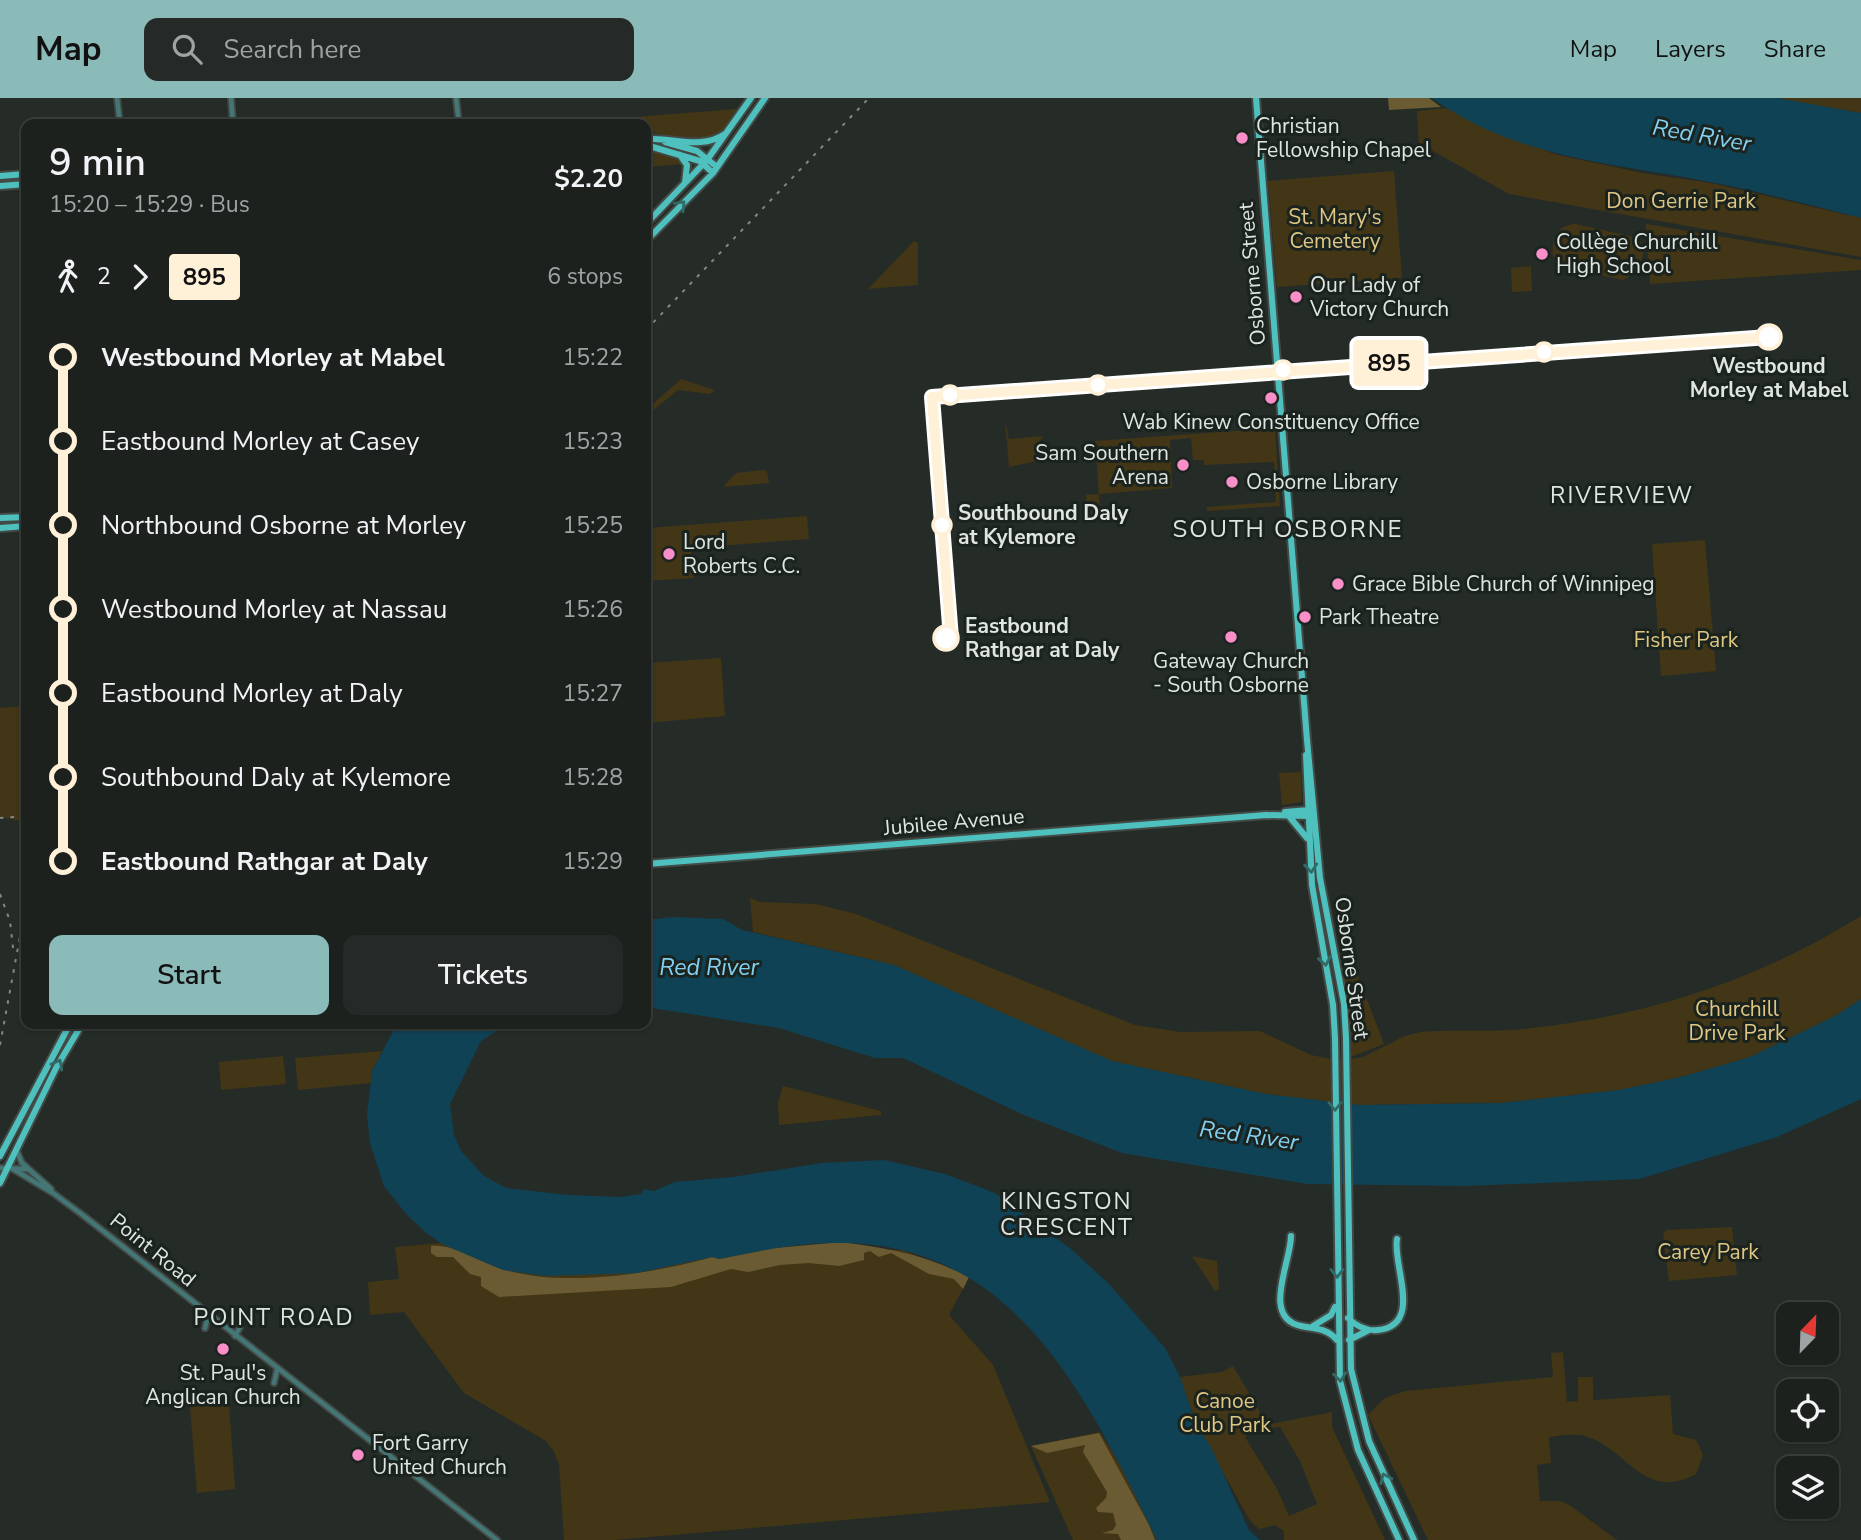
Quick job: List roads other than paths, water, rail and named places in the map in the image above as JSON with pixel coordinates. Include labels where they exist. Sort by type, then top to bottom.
[{"type":"main road","points":[[651,236],[715,170],[765,98]]},
{"type":"main road","name":"Osborne Street","points":[[1256,98],[1307,740],[1321,878],[1343,1004],[1346,1038],[1348,1318],[1353,1384],[1364,1427],[1414,1540]]},
{"type":"main road","points":[[750,99],[748,109],[751,119]]},
{"type":"main road","points":[[651,219],[706,162],[750,99]]},
{"type":"main road","points":[[651,138],[700,143],[715,141],[729,131]]},
{"type":"main road","points":[[651,139],[694,150],[715,170]]},
{"type":"main road","points":[[651,146],[706,162]]},
{"type":"main road","points":[[680,155],[687,165],[685,185]]},
{"type":"main road","points":[[0,176],[21,174]]},
{"type":"main road","points":[[0,186],[21,184]]},
{"type":"main road","points":[[0,518],[21,517]]},
{"type":"main road","points":[[0,528],[21,526]]},
{"type":"main road","name":"Osborne Street","points":[[1307,740],[1309,842],[1335,1038],[1337,1341],[1342,1392],[1351,1430],[1399,1540]]},
{"type":"main road","name":"Jubilee Avenue","points":[[1266,815],[1307,813]]},
{"type":"main road","name":"Jubilee Avenue","points":[[651,864],[1315,813]]},
{"type":"main road","points":[[1289,815],[1303,829],[1309,842]]},
{"type":"main road","points":[[0,1156],[67,1029]]},
{"type":"main road","points":[[4,1167],[79,1029]]},
{"type":"main road","points":[[0,1183],[7,1144]]},
{"type":"main road","points":[[1291,1236],[1280,1307],[1289,1321],[1329,1332],[1337,1341]]},
{"type":"main road","points":[[1349,1340],[1369,1329],[1390,1326],[1399,1318],[1404,1307],[1397,1239]]},
{"type":"main road","points":[[1312,1327],[1331,1315],[1337,1301]]},
{"type":"main road","points":[[1348,1318],[1369,1329]]},
{"type":"street","points":[[117,98],[119,119]]},
{"type":"street","points":[[231,98],[233,119]]},
{"type":"street","points":[[456,98],[458,119]]},
{"type":"street","points":[[16,1149],[19,1158],[29,1170]]},
{"type":"street","points":[[4,1167],[29,1170]]},
{"type":"street","name":"Point Road","points":[[4,1167],[53,1193]]},
{"type":"street","name":"Point Road","points":[[29,1170],[53,1193],[493,1538]]},
{"type":"street","points":[[29,1180],[38,1178]]},
{"type":"street","points":[[205,1328],[208,1315]]},
{"type":"street","points":[[235,1336],[240,1327]]},
{"type":"street","points":[[274,1383],[277,1370]]},
{"type":"water","name":"Red River","points":[[1432,98],[1777,98],[1861,113],[1861,218],[1748,190],[1601,163],[1531,146],[1464,118]]},
{"type":"water","name":"Red River","points":[[673,917],[723,919],[742,930],[894,965],[1112,1061],[1266,1094],[1359,1105],[1500,1103],[1619,1090],[1681,1077],[1750,1057],[1837,1015],[1861,999],[1861,1099],[1777,1137],[1639,1179],[1466,1186],[1308,1184],[1122,1153],[1024,1115],[903,1058],[875,1058],[779,1028],[651,1008],[651,919]]},
{"type":"water","points":[[394,1029],[500,1029],[481,1041],[450,1104],[454,1135],[461,1151],[484,1176],[506,1188],[619,1197],[641,1194],[644,1189],[654,1191],[675,1182],[733,1177],[822,1163],[884,1160],[945,1174],[995,1193],[1071,1249],[1109,1284],[1165,1348],[1180,1377],[1197,1427],[1210,1445],[1249,1530],[1260,1540],[1157,1540],[1104,1436],[1074,1386],[1040,1340],[1001,1301],[955,1270],[902,1250],[840,1243],[810,1244],[719,1259],[712,1257],[637,1273],[545,1276],[503,1270],[444,1245],[407,1215],[384,1186],[370,1143],[367,1114],[372,1071]]},
{"type":"railway","points":[[651,325],[869,98]]},
{"type":"railway","points":[[0,818],[21,816]]},
{"type":"railway","points":[[0,894],[10,921],[13,948]]},
{"type":"railway","points":[[0,1045],[21,931]]},
{"type":"place","name":"Christian Fellowship Chapel","points":[[1242,138]]},
{"type":"place","name":"Collège Churchill High School","points":[[1542,254]]},
{"type":"place","name":"Our Lady of Victory Church","points":[[1296,297]]},
{"type":"place","name":"Westbound Morley at Mabel","points":[[1769,337]]},
{"type":"place","name":"Wab Kinew Constituency Office","points":[[1271,398]]},
{"type":"place","name":"Sam Southern Arena","points":[[1183,465]]},
{"type":"place","name":"Osborne Library","points":[[1232,482]]},
{"type":"place","name":"Southbound Daly at Kylemore","points":[[942,525]]},
{"type":"place","name":"Lord Roberts C.C.","points":[[669,554]]},
{"type":"place","name":"Grace Bible Church of Winnipeg","points":[[1338,584]]},
{"type":"place","name":"Park Theatre","points":[[1305,617]]},
{"type":"place","name":"Gateway Church - South Osborne","points":[[1231,637]]},
{"type":"place","name":"Eastbound Rathgar at Daly","points":[[946,638]]},
{"type":"place","name":"St. Paul's Anglican Church","points":[[223,1349]]},
{"type":"place","name":"Fort Garry United Church","points":[[358,1455]]},
{"type":"district","name":"RIVERVIEW","points":[[1622,495]]},
{"type":"district","name":"SOUTH OSBORNE","points":[[1288,529]]},
{"type":"district","name":"KINGSTON CRESCENT","points":[[1067,1214]]},
{"type":"district","name":"POINT ROAD","points":[[274,1317]]},
{"type":"park label","name":"Don Gerrie Park","points":[[1681,201]]},
{"type":"park label","name":"St. Mary's Cemetery","points":[[1335,229]]},
{"type":"park label","name":"Fisher Park","points":[[1686,640]]},
{"type":"park label","name":"Churchill Drive Park","points":[[1737,1021]]},
{"type":"park label","name":"Carey Park","points":[[1708,1252]]},
{"type":"park label","name":"Canoe Club Park","points":[[1225,1413]]}]
